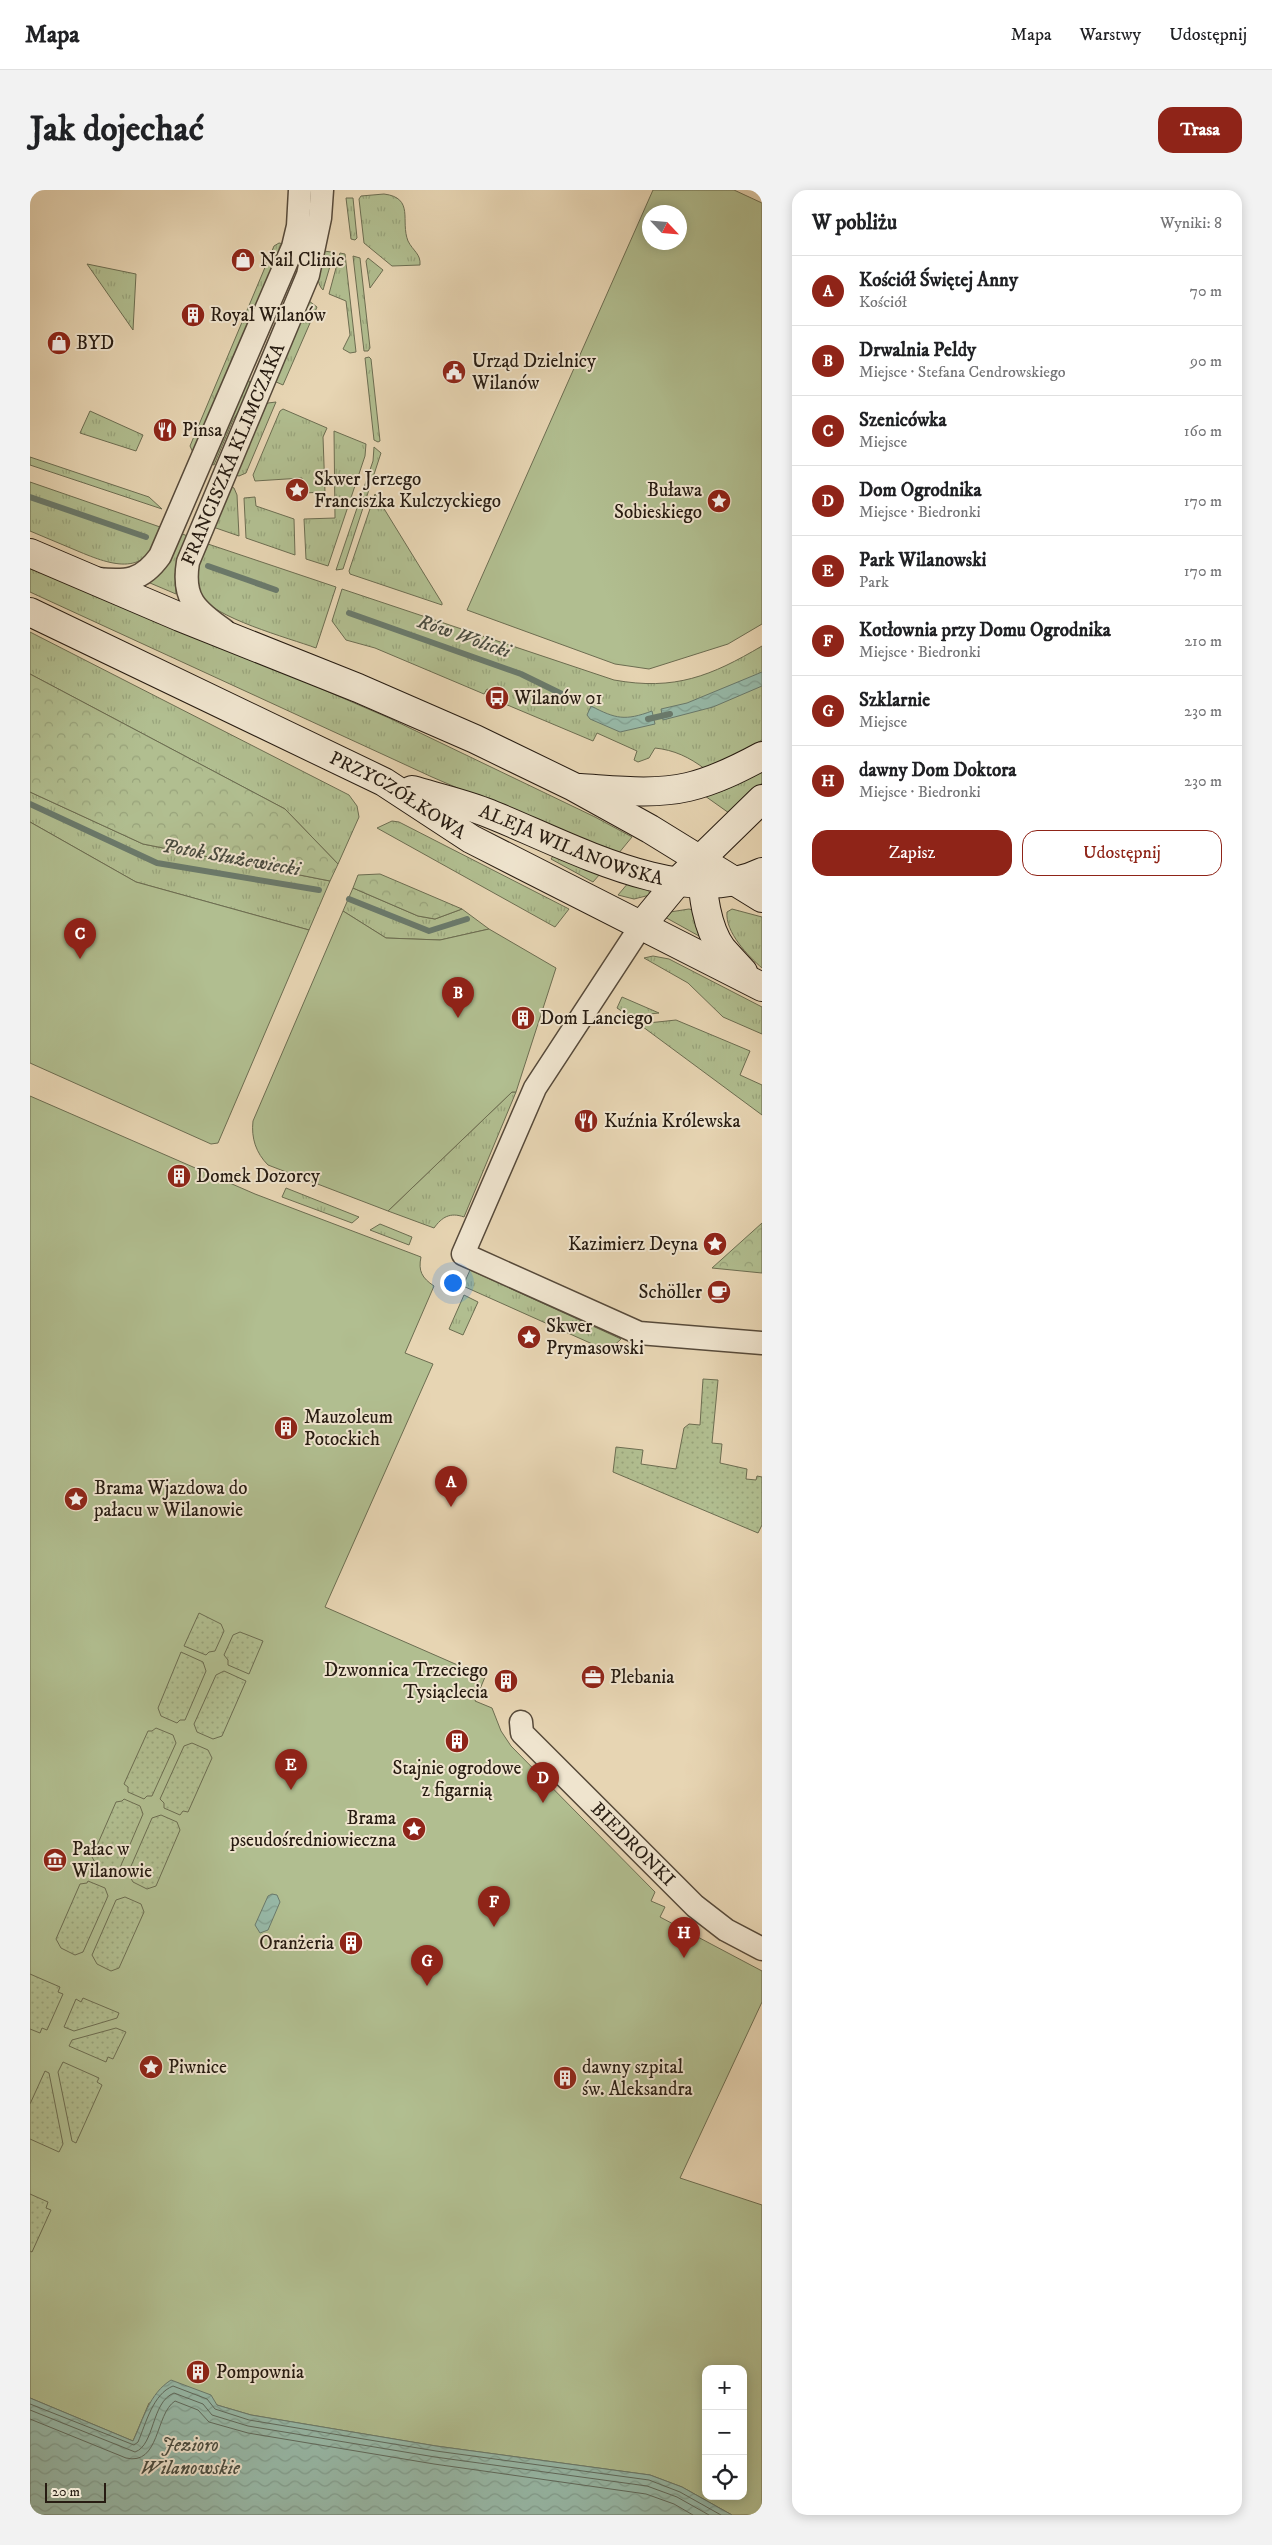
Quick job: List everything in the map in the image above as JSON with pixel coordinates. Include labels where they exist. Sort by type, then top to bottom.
[{"type":"main road","points":[[30,552],[358,688],[474,739],[574,787],[694,874],[736,882],[762,898]]},
{"type":"main road","name":"PRZYCZÓŁKOWA","points":[[30,612],[384,782],[471,839],[757,985]]},
{"type":"main road","points":[[574,787],[641,790],[685,788],[710,781],[762,756]]},
{"type":"main road","name":"ALEJA WILANOWSKA","points":[[384,782],[484,811],[609,864],[694,874]]},
{"type":"main road","points":[[641,926],[694,874],[762,798]]},
{"type":"main road","points":[[736,882],[762,872]]},
{"type":"main road","points":[[694,874],[717,940],[722,948],[757,985]]},
{"type":"street","name":"FRANCISZKA KLIMCZAKA","points":[[91,578],[114,581],[142,576],[160,556],[293,247],[298,226],[300,190]]},
{"type":"street","name":"FRANCISZKA KLIMCZAKA","points":[[241,641],[213,622],[188,595],[185,580],[188,562],[308,275],[320,218],[322,190]]},
{"type":"street","points":[[641,926],[535,1088],[463,1254],[639,1333],[762,1343]]},
{"type":"street","name":"BIEDRONKI","points":[[521,1722],[522,1733],[669,1882],[712,1920],[762,1949]]},
{"type":"green space","points":[[653,190],[734,190],[762,203],[762,624],[728,644],[649,669],[615,664],[467,610],[642,215],[642,250],[687,250],[687,205],[646,205]]},
{"type":"green space","points":[[384,194],[394,196],[403,205],[408,241],[418,255],[420,265],[392,266],[364,243],[359,199],[361,196]]},
{"type":"green space","points":[[346,198],[353,198],[357,238],[355,240],[351,239]]},
{"type":"green space","points":[[279,243],[284,244],[195,457],[190,446],[274,246]]},
{"type":"green space","points":[[324,251],[331,252],[333,256],[323,290],[318,276]]},
{"type":"green space","points":[[340,253],[345,254],[356,352],[350,353],[343,349],[350,335],[346,301],[329,294]]},
{"type":"green space","points":[[353,256],[360,258],[370,348],[368,351],[364,351]]},
{"type":"green space","points":[[368,258],[383,270],[370,288],[366,261]]},
{"type":"green space","points":[[87,264],[136,274],[133,330]]},
{"type":"green space","points":[[309,301],[317,307],[283,385],[274,381]]},
{"type":"green space","points":[[369,357],[371,359],[380,441],[378,442],[374,440],[365,358]]},
{"type":"green space","points":[[247,377],[253,389],[233,420],[214,465],[209,463]]},
{"type":"green space","points":[[276,402],[246,473],[239,476],[235,475],[263,408],[268,403]]},
{"type":"green space","points":[[283,409],[327,428],[323,437],[325,492],[303,493],[302,478],[255,481],[253,475],[280,411]]},
{"type":"green space","points":[[90,411],[143,435],[136,451],[80,433]]},
{"type":"green space","points":[[334,431],[366,444],[365,456],[328,566],[306,559],[304,519],[335,518]]},
{"type":"green space","points":[[374,447],[381,453],[343,569],[336,570],[373,461]]},
{"type":"green space","points":[[30,457],[149,497],[162,509],[30,465]]},
{"type":"green space","points":[[30,482],[163,528],[157,543],[149,554],[140,560],[130,564],[119,564],[107,562],[30,531]]},
{"type":"green space","points":[[230,486],[234,488],[237,495],[239,536],[213,527]]},
{"type":"green space","points":[[375,494],[442,605],[350,574],[349,571]]},
{"type":"green space","points":[[255,497],[256,506],[294,519],[295,555],[246,538],[244,498]]},
{"type":"green space","points":[[180,533],[190,537],[175,574],[176,594],[150,583],[164,570]]},
{"type":"green space","points":[[205,543],[336,587],[316,648],[235,619],[207,603],[199,594],[196,581],[198,562]]},
{"type":"green space","points":[[30,563],[389,718],[595,817],[632,837],[618,854],[564,834],[432,777],[30,592]]},
{"type":"green space","points":[[342,589],[614,680],[636,683],[656,684],[692,678],[726,666],[762,646],[762,740],[729,759],[705,769],[681,755],[669,750],[655,748],[649,758],[638,762],[634,760],[637,751],[597,733],[593,741],[505,704],[507,698],[487,689],[484,694],[375,648],[346,640],[332,621]]},
{"type":"green space","points":[[30,632],[349,795],[357,806],[359,817],[338,864],[285,809],[30,674]]},
{"type":"green space","points":[[30,674],[285,809],[338,864],[330,881],[143,844],[30,792]]},
{"type":"green space","points":[[762,771],[762,783],[729,813],[705,796],[725,790]]},
{"type":"green space","points":[[30,792],[143,844],[330,881],[309,930],[136,882],[30,822]]},
{"type":"green space","points":[[392,821],[399,822],[569,909],[555,927],[377,828]]},
{"type":"green space","points":[[30,822],[136,882],[309,930],[218,1143],[211,1144],[30,1063]]},
{"type":"green space","points":[[553,856],[600,874],[593,882],[551,859]]},
{"type":"green space","points":[[380,874],[462,909],[435,919],[418,916],[353,888],[358,875]]},
{"type":"green space","points":[[629,882],[648,888],[650,895],[634,899],[618,895]]},
{"type":"green space","points":[[353,888],[418,916],[435,919],[462,909],[489,929],[440,940],[386,938],[343,911]]},
{"type":"green space","points":[[732,909],[762,917],[762,968],[738,943],[730,928],[727,912]]},
{"type":"green space","points":[[693,910],[699,936],[663,916],[670,912]]},
{"type":"green space","points":[[343,911],[386,938],[440,940],[489,929],[556,968],[516,1092],[512,1092],[388,1211],[268,1165],[257,1150],[253,1133],[253,1121]]},
{"type":"green space","points":[[653,956],[669,959],[762,1007],[762,1034],[723,1017],[688,983],[644,958]]},
{"type":"green space","points":[[622,997],[659,1013],[629,1016],[617,1008]]},
{"type":"green space","points":[[676,1020],[750,1051],[740,1075],[762,1085],[762,1115],[639,1024]]},
{"type":"green space","points":[[512,1092],[516,1092],[464,1217],[447,1216],[434,1228],[388,1211]]},
{"type":"green space","points":[[30,1096],[255,1194],[421,1257],[420,1266],[422,1274],[434,1286],[405,1353],[433,1364],[325,1607],[485,1677],[475,1701],[492,1708],[501,1731],[511,1746],[655,1892],[651,1901],[665,1907],[660,1917],[762,1971],[762,2002],[680,2178],[762,2205],[762,2515],[732,2515],[705,2500],[747,2500],[747,2365],[702,2365],[702,2498],[682,2487],[650,2475],[436,2446],[251,2415],[217,2405],[149,2403],[133,2441],[30,2398]]},
{"type":"green space","points":[[286,1188],[359,1217],[352,1223],[282,1197]]},
{"type":"green space","points":[[762,1223],[762,1273],[712,1268]]},
{"type":"green space","points":[[380,1224],[412,1237],[409,1245],[370,1230]]},
{"type":"green space","points":[[470,1270],[621,1339],[608,1351],[463,1286]]},
{"type":"green space","points":[[464,1295],[478,1302],[463,1335],[449,1329]]},
{"type":"green space","points":[[703,1379],[718,1380],[712,1443],[722,1444],[720,1463],[747,1469],[746,1479],[756,1480],[757,1476],[762,1477],[762,1525],[758,1533],[613,1472],[616,1447],[643,1450],[641,1464],[676,1469],[684,1428],[689,1424],[700,1425]]},
{"type":"green space","points":[[199,1613],[221,1624],[224,1631],[215,1651],[209,1652],[206,1655],[184,1646]]},
{"type":"green space","points":[[240,1632],[263,1641],[249,1674],[228,1665],[228,1660],[224,1655],[233,1635]]},
{"type":"green space","points":[[181,1652],[203,1662],[206,1671],[185,1720],[180,1720],[177,1723],[161,1716],[158,1708]]},
{"type":"green space","points":[[224,1671],[246,1681],[222,1736],[213,1739],[197,1732],[194,1724],[216,1675]]},
{"type":"green space","points":[[156,1728],[173,1735],[176,1743],[152,1796],[147,1796],[144,1799],[128,1792],[128,1787],[124,1784],[148,1731]]},
{"type":"green space","points":[[192,1743],[208,1750],[212,1758],[188,1812],[183,1811],[180,1815],[164,1808],[164,1803],[160,1799],[184,1746]]},
{"type":"green space","points":[[124,1799],[140,1806],[143,1814],[119,1870],[111,1873],[97,1866],[92,1857],[116,1802]]},
{"type":"green space","points":[[161,1815],[177,1822],[180,1830],[156,1886],[147,1889],[133,1882],[128,1873],[152,1818]]},
{"type":"green space","points":[[88,1881],[105,1888],[108,1896],[83,1952],[75,1955],[61,1948],[56,1939],[80,1884],[87,1883]]},
{"type":"green space","points":[[125,1897],[141,1904],[144,1912],[119,1968],[111,1971],[97,1964],[92,1955],[116,1900]]},
{"type":"green space","points":[[30,1974],[60,1987],[58,1992],[63,1994],[47,2030],[42,2028],[40,2033],[30,2029]]},
{"type":"green space","points":[[83,1998],[119,2013],[117,2018],[74,2031],[64,2027],[76,1999],[81,2002]]},
{"type":"green space","points":[[116,2028],[126,2032],[113,2059],[108,2057],[106,2062],[69,2046],[72,2040]]},
{"type":"green space","points":[[63,2062],[99,2078],[97,2082],[102,2085],[76,2143],[72,2141],[58,2072]]},
{"type":"green space","points":[[45,2071],[49,2073],[63,2144],[59,2152],[30,2139],[30,2104]]},
{"type":"green space","points":[[30,2194],[48,2202],[46,2208],[51,2210],[32,2252],[30,2251]]},
{"type":"water","points":[[762,672],[762,686],[713,707],[663,720],[661,709],[687,703]]},
{"type":"water","points":[[591,706],[607,714],[621,717],[635,716],[652,711],[655,724],[620,732],[590,719],[587,715]]},
{"type":"water","points":[[272,1894],[277,1895],[280,1902],[268,1930],[260,1933],[255,1925],[268,1896]]},
{"type":"water","name":"Jezioro Wilanowskie","points":[[171,2380],[211,2395],[217,2405],[251,2415],[436,2446],[650,2475],[682,2487],[702,2498],[702,2500],[732,2515],[30,2515],[30,2398],[133,2441],[152,2399]]},
{"type":"waterway","points":[[30,497],[146,537]]},
{"type":"waterway","points":[[208,566],[276,590]]},
{"type":"waterway","name":"Rów Wolicki","points":[[349,613],[521,674],[566,696]]},
{"type":"waterway","name":"Potok Służewiecki","points":[[648,719],[670,714]]},
{"type":"waterway","name":"Potok Służewiecki","points":[[30,804],[157,863],[319,890]]},
{"type":"waterway","name":"Potok Służewiecki","points":[[349,899],[429,931],[467,919]]},
{"type":"place","name":"Nail Clinic","points":[[243,260]]},
{"type":"place","name":"Royal Wilanów","points":[[193,315]]},
{"type":"place","name":"BYD","points":[[59,343]]},
{"type":"place","name":"Urząd Dzielnicy Wilanów","points":[[454,372]]},
{"type":"place","name":"Pinsa","points":[[165,430]]},
{"type":"place","name":"Skwer Jerzego Franciszka Kulczyckiego","points":[[297,490]]},
{"type":"place","name":"Buława Sobieskiego","points":[[719,501]]},
{"type":"place","name":"Wilanów 01","points":[[497,698]]},
{"type":"place","name":"Szenicówka","points":[[80,959]]},
{"type":"place","name":"Drwalnia Peldy","points":[[458,1018]]},
{"type":"place","name":"Dom Lanciego","points":[[523,1018]]},
{"type":"place","name":"Kuźnia Królewska","points":[[586,1121]]},
{"type":"place","name":"Domek Dozorcy","points":[[179,1176]]},
{"type":"place","name":"Kazimierz Deyna","points":[[715,1244]]},
{"type":"place","name":"Schöller","points":[[719,1292]]},
{"type":"place","name":"Skwer Prymasowski","points":[[529,1337]]},
{"type":"place","name":"Mauzoleum Potockich","points":[[286,1428]]},
{"type":"place","name":"Brama Wjazdowa do pałacu w Wilanowie","points":[[76,1499]]},
{"type":"place","name":"Kościół Świętej Anny","points":[[451,1507]]},
{"type":"place","name":"Plebania","points":[[593,1677]]},
{"type":"place","name":"Dzwonnica Trzeciego Tysiąclecia","points":[[506,1681]]},
{"type":"place","name":"Stajnie ogrodowe z figarnią","points":[[457,1741]]},
{"type":"place","name":"Park Wilanowski","points":[[291,1790]]},
{"type":"place","name":"Dom Ogrodnika","points":[[543,1803]]},
{"type":"place","name":"Brama pseudośredniowieczna","points":[[414,1829]]},
{"type":"place","name":"Pałac w Wilanowie","points":[[55,1860]]},
{"type":"place","name":"Kotłownia przy Domu Ogrodnika","points":[[494,1927]]},
{"type":"place","name":"Oranżeria","points":[[351,1943]]},
{"type":"place","name":"dawny Dom Doktora","points":[[684,1958]]},
{"type":"place","name":"Szklarnie","points":[[427,1986]]},
{"type":"place","name":"Piwnice","points":[[151,2067]]},
{"type":"place","name":"dawny szpital św. Aleksandra","points":[[565,2078]]},
{"type":"place","name":"Pompownia","points":[[198,2372]]}]
